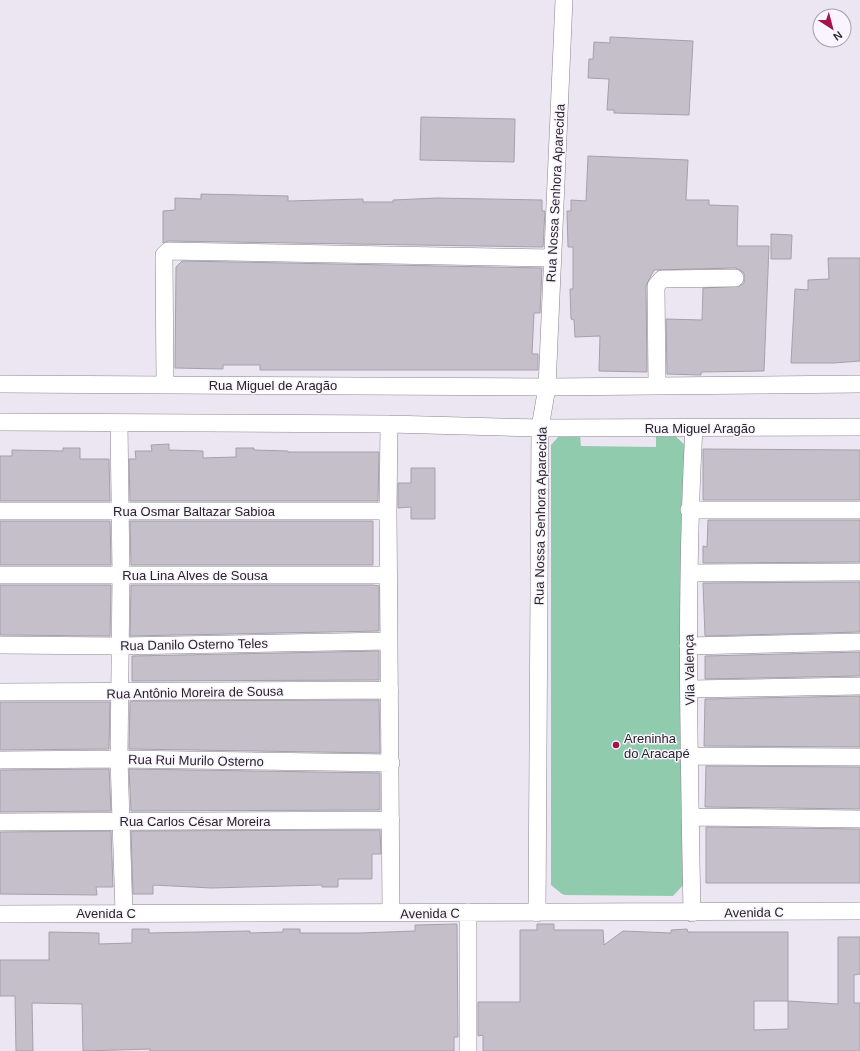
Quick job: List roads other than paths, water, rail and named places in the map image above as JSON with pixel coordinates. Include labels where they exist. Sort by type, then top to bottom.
[{"type":"street","name":"Rua Nossa Senhora Aparecida","points":[[537,913],[540,428],[547,387],[564,0]]},
{"type":"street","points":[[165,384],[164,255],[168,251],[552,258]]},
{"type":"street","points":[[657,385],[656,286],[659,280],[735,278]]},
{"type":"street","name":"Rua Miguel de Aragão","points":[[0,384],[547,387]]},
{"type":"street","points":[[547,387],[860,384]]},
{"type":"street","points":[[0,422],[389,424],[540,428]]},
{"type":"street","points":[[119,423],[122,575],[120,759],[123,822],[124,913]]},
{"type":"street","points":[[389,424],[388,641],[391,763],[391,913]]},
{"type":"street","name":"Rua Miguel Aragão","points":[[540,428],[860,427]]},
{"type":"street","name":"Vila Valença","points":[[692,913],[689,756],[690,689],[688,646],[690,510],[694,428]]},
{"type":"street","points":[[690,510],[860,510]]},
{"type":"street","name":"Rua Osmar Baltazar Sabioa","points":[[0,511],[388,511]]},
{"type":"street","points":[[690,573],[860,572]]},
{"type":"street","name":"Rua Lina Alves de Sousa","points":[[0,575],[389,575]]},
{"type":"street","name":"Rua Danilo Osterno Teles","points":[[0,645],[121,646],[388,641]]},
{"type":"street","points":[[688,646],[860,642]]},
{"type":"street","points":[[690,689],[860,686]]},
{"type":"street","name":"Rua Antônio Moreira de Sousa","points":[[0,692],[121,693],[390,690]]},
{"type":"street","points":[[689,756],[860,757]]},
{"type":"street","name":"Rua Rui Murilo Osterno","points":[[0,760],[120,759],[391,763]]},
{"type":"street","points":[[690,817],[860,819]]},
{"type":"street","name":"Rua Carlos César Moreira","points":[[0,822],[391,820]]},
{"type":"street","name":"Avenida C","points":[[0,914],[468,912],[692,913],[860,911]]},
{"type":"street","points":[[468,912],[468,1051]]},
{"type":"place","name":"Areninha do Aracapé","points":[[616,745]]}]
